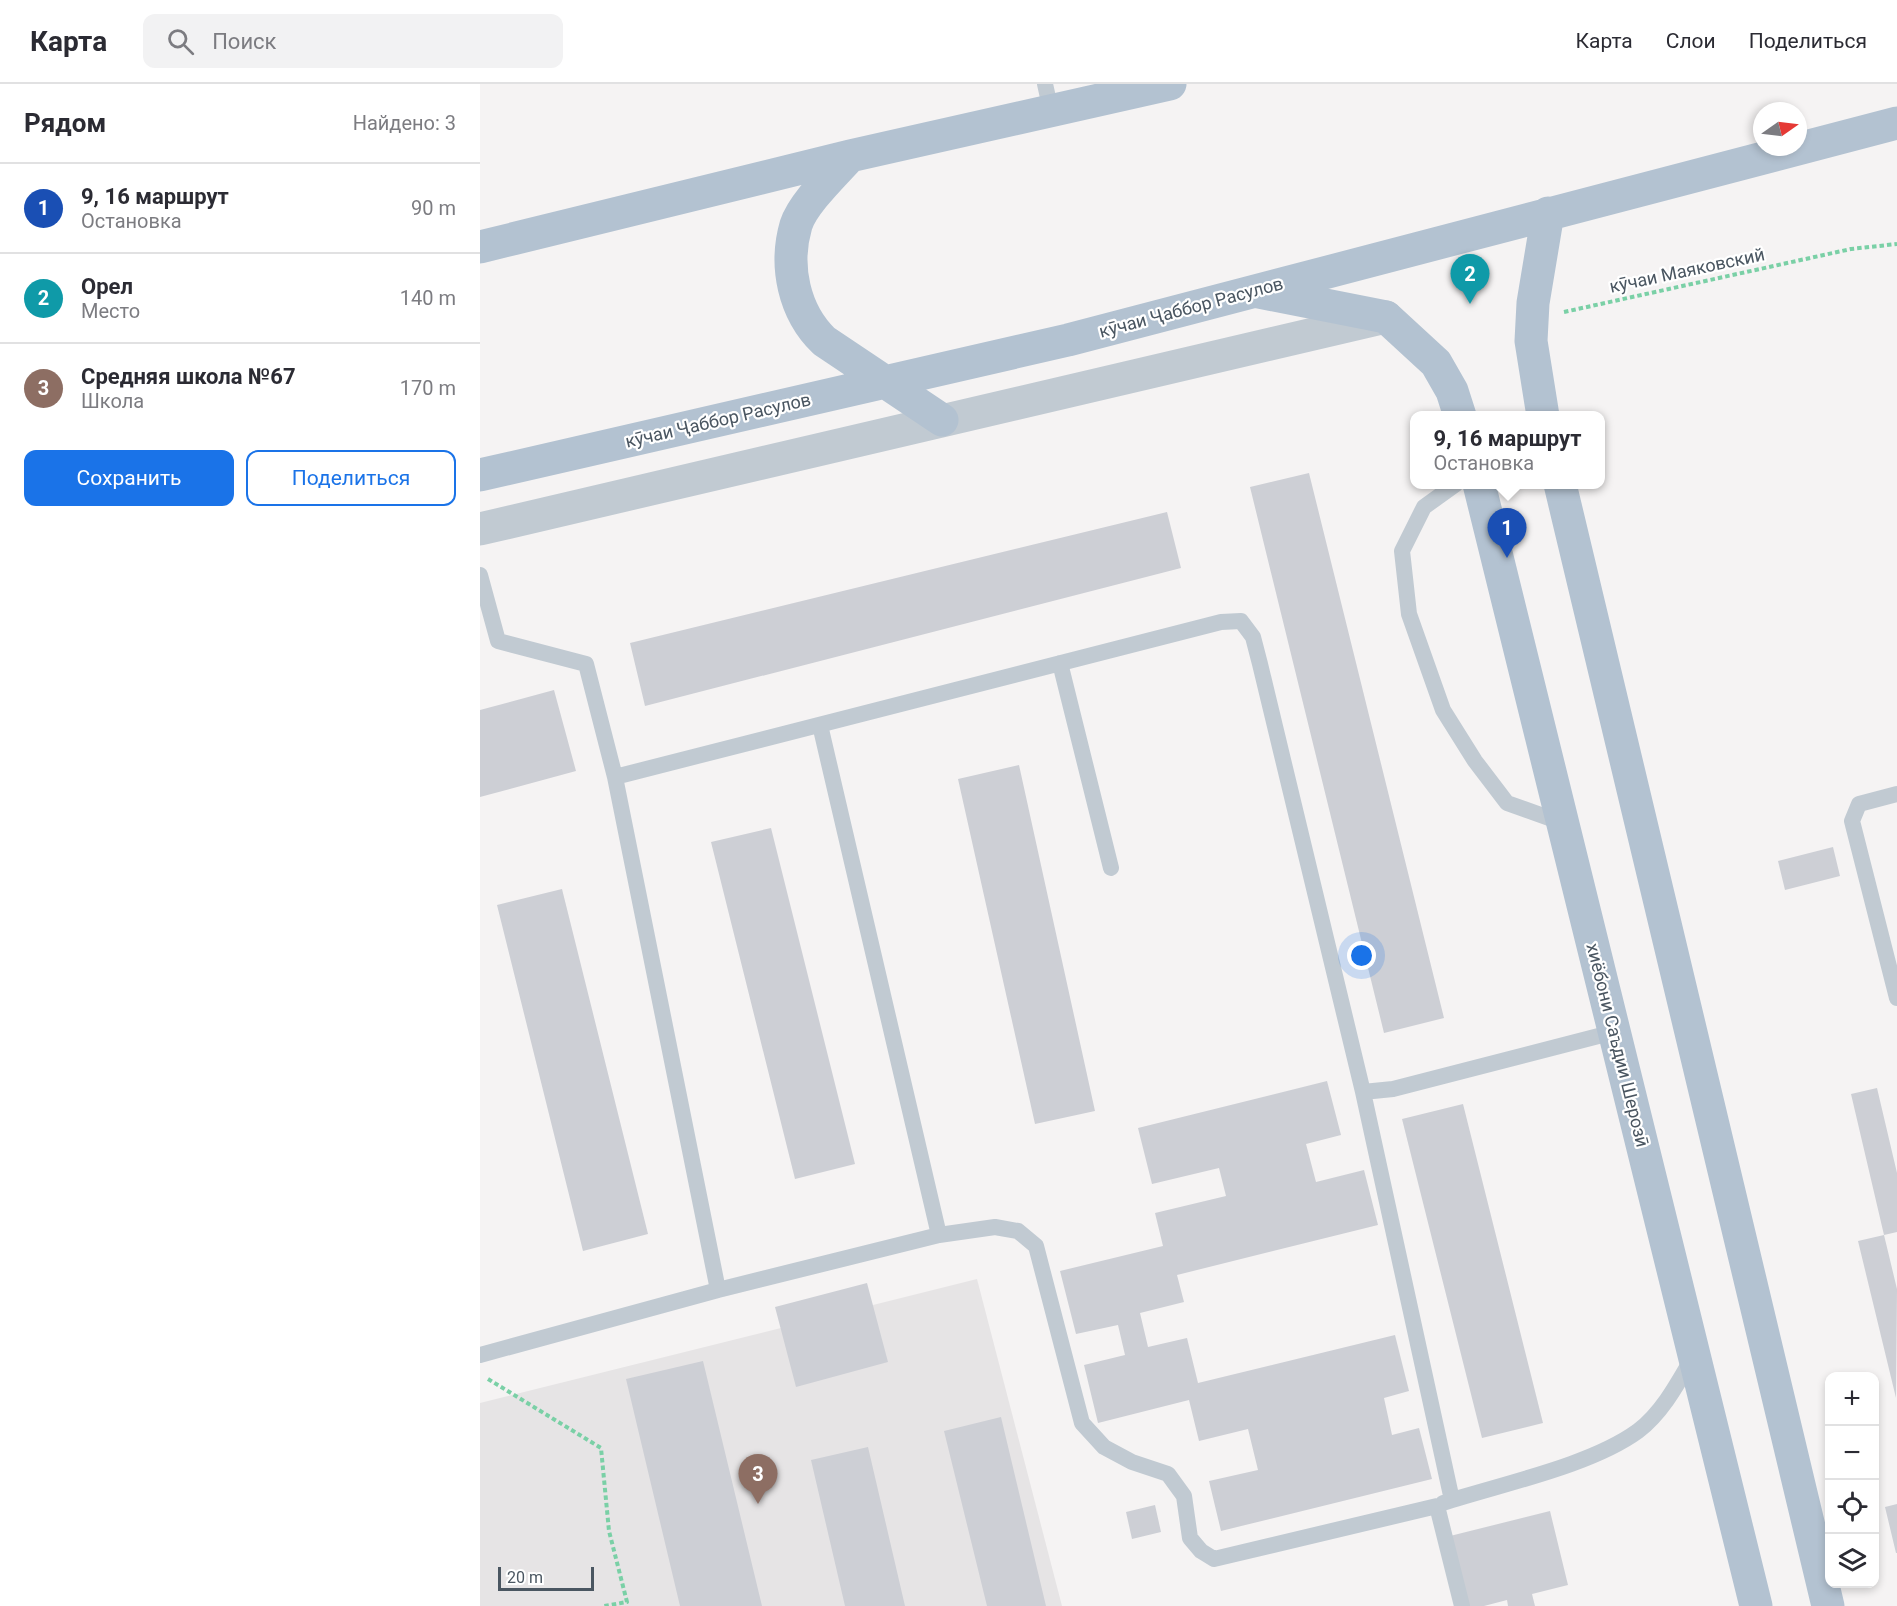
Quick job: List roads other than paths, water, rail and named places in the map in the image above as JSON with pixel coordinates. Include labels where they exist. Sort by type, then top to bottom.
[{"type":"main road","points":[[480,247],[850,156],[1048,98],[1170,84]]},
{"type":"main road","name":"кӯчаи Ҷаббор Расулов","points":[[480,475],[1068,340],[1897,123]]},
{"type":"main road","points":[[850,156],[816,194],[796,224],[792,255],[798,305],[810,328],[838,352],[942,420]]},
{"type":"main road","points":[[1543,411],[1531,341],[1533,303],[1548,213]]},
{"type":"main road","points":[[1252,291],[1386,317],[1436,363],[1452,392],[1458,411]]},
{"type":"main road","name":"хиёбони Саъдии Шерозӣ","points":[[1480,489],[1756,1606]]},
{"type":"main road","points":[[1561,489],[1828,1606]]},
{"type":"street","points":[[480,529],[1386,317]]},
{"type":"lane","points":[[1449,489],[1424,507],[1402,551],[1409,614],[1443,710],[1474,761],[1507,803],[1563,823]]},
{"type":"lane","points":[[480,575],[498,641],[586,664],[615,777],[718,1290]]},
{"type":"lane","points":[[615,777],[1221,622],[1242,621],[1253,637],[1260,664],[1363,1092],[1444,1503],[1462,1606]]},
{"type":"lane","points":[[1060,663],[1111,868]]},
{"type":"lane","points":[[820,725],[939,1235]]},
{"type":"lane","points":[[1897,794],[1859,804],[1852,822],[1897,998]]},
{"type":"lane","points":[[1363,1092],[1393,1089],[1614,1032]]},
{"type":"lane","points":[[480,1355],[718,1290],[939,1235],[995,1227],[1018,1231],[1036,1246],[1082,1423],[1104,1447],[1132,1462],[1168,1474],[1184,1496],[1190,1538],[1201,1551],[1214,1559],[1444,1503],[1593,1456],[1639,1430],[1669,1397],[1694,1355]]},
{"type":"place","name":"Орел","points":[[1470,304]]},
{"type":"place","name":"9, 16 маршрут","points":[[1507,558]]},
{"type":"place","name":"Средняя школа №67","points":[[758,1504]]}]
